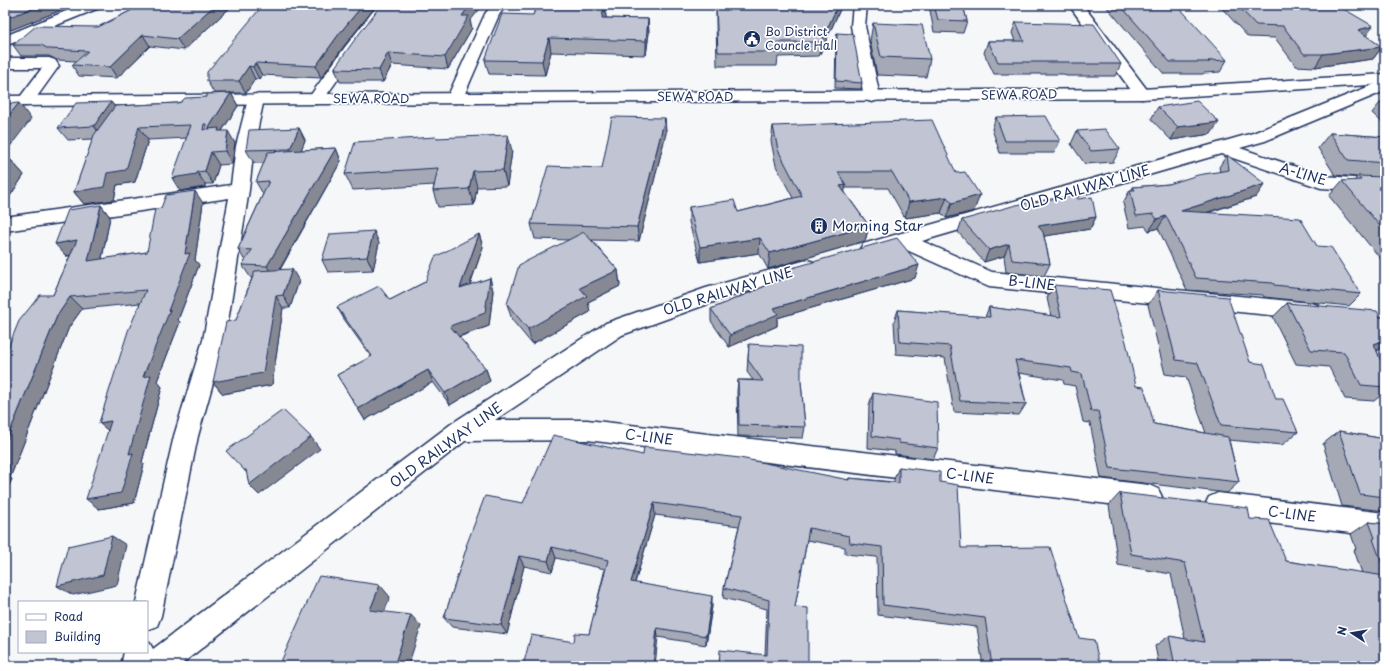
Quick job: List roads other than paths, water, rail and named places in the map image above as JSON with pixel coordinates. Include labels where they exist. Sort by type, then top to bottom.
[{"type":"street","points":[[5,41],[94,5]]},
{"type":"street","points":[[316,99],[350,50],[386,5]]},
{"type":"street","points":[[455,98],[492,14],[499,5]]},
{"type":"street","points":[[860,5],[858,26],[872,96]]},
{"type":"street","points":[[1076,5],[1142,94]]},
{"type":"street","points":[[5,63],[49,63],[51,66],[25,101]]},
{"type":"street","name":"SEWA ROAD","points":[[5,101],[1142,94],[1385,79]]},
{"type":"street","name":"OLD RAILWAY LINE","points":[[849,255],[1259,137],[1385,85]]},
{"type":"street","points":[[148,611],[186,436],[214,340],[240,190],[245,146],[256,99]]},
{"type":"street","name":"A-LINE","points":[[1223,148],[1321,182],[1385,186]]},
{"type":"street","points":[[5,224],[240,190]]},
{"type":"street","name":"B-LINE","points":[[901,240],[989,278],[1330,313]]},
{"type":"street","name":"OLD RAILWAY LINE","points":[[155,666],[460,431],[614,329],[713,294],[826,261]]},
{"type":"street","name":"C-LINE","points":[[460,431],[587,430],[1385,525]]},
{"type":"street","points":[[136,666],[139,653]]},
{"type":"place","name":"Bo District Councle Hall","points":[[752,39]]},
{"type":"place","name":"Morning Star","points":[[819,226]]}]
